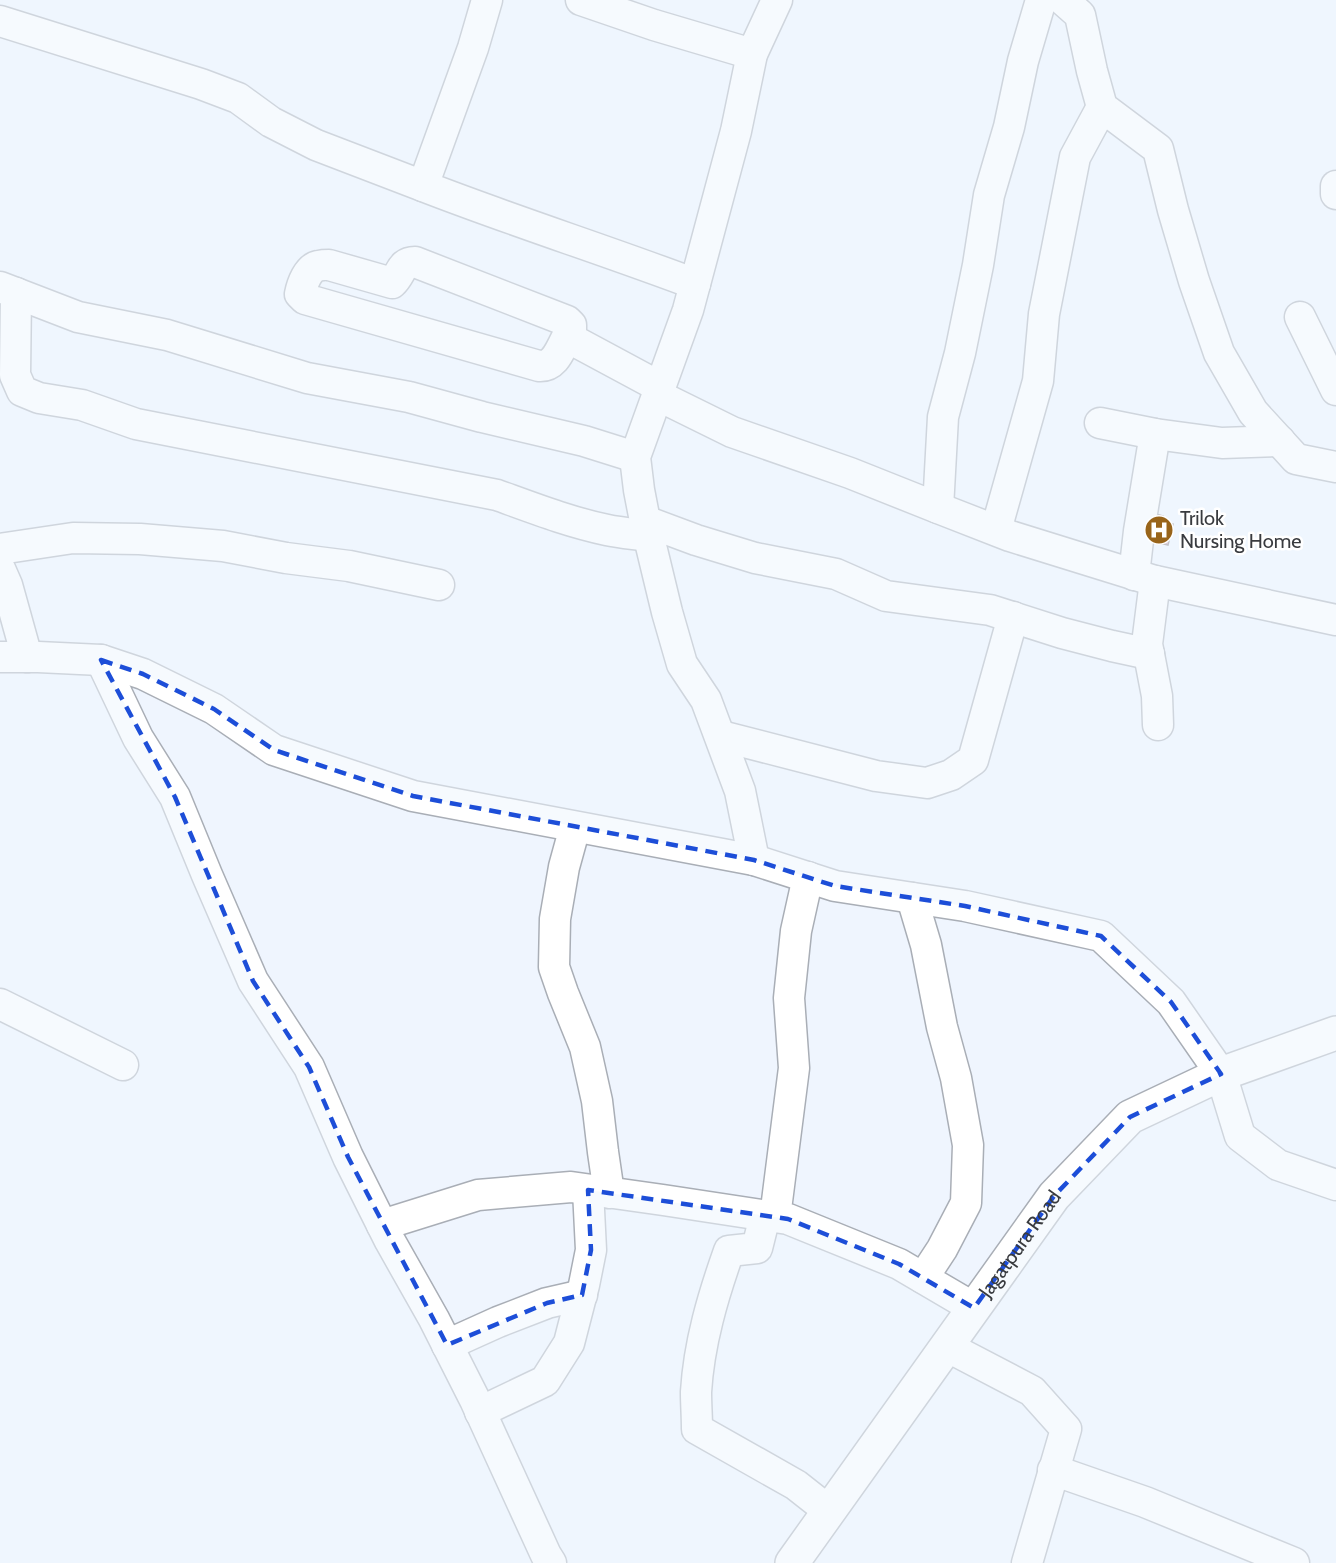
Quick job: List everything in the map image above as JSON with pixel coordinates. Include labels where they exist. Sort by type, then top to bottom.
[{"type":"street","points":[[423,186],[473,48],[487,0]]},
{"type":"street","points":[[581,0],[654,25],[752,54]]},
{"type":"street","points":[[754,860],[740,791],[721,736],[706,700],[682,664],[647,529],[635,458],[688,310],[736,131],[752,54],[777,0]]},
{"type":"street","points":[[938,508],[943,417],[960,353],[989,195],[1009,127],[1023,61],[1041,0]]},
{"type":"street","points":[[1063,0],[1080,15],[1102,107],[1158,149],[1194,281],[1219,353],[1253,412],[1296,459],[1334,470]]},
{"type":"street","points":[[0,21],[201,84],[238,98],[271,122],[316,145],[495,214],[695,284]]},
{"type":"street","points":[[996,530],[1038,381],[1044,314],[1075,157],[1102,107]]},
{"type":"street","points":[[1336,186],[1336,194]]},
{"type":"street","points":[[407,262],[415,262],[567,321],[571,325],[567,337],[553,363],[539,366],[305,299],[300,294],[302,284],[312,268],[319,265],[328,265],[392,283],[407,262]]},
{"type":"street","points":[[635,458],[584,441],[409,397],[307,378],[167,335],[78,317],[8,290],[15,375],[22,391],[39,398],[82,405],[136,424],[497,495],[553,516],[610,531],[647,529],[696,540],[755,558],[836,574],[886,596],[990,610],[1112,646],[1149,654]]},
{"type":"street","points":[[1300,317],[1336,390]]},
{"type":"street","points":[[567,337],[732,432],[850,473],[996,530],[1144,578],[1336,620]]},
{"type":"street","points":[[1100,423],[1222,444],[1280,441]]},
{"type":"street","points":[[1155,434],[1139,531],[1147,645],[1157,696],[1158,725]]},
{"type":"street","points":[[0,549],[73,538],[152,540],[223,546],[286,558],[349,566],[439,585]]},
{"type":"street","points":[[0,569],[7,585],[14,657],[101,660],[143,674],[214,709],[273,750],[413,796],[754,860],[835,886],[965,906],[1101,936],[1171,1002],[1221,1074],[1240,1136],[1278,1165],[1336,1185]]},
{"type":"street","points":[[721,736],[876,776],[927,783],[951,775],[973,760],[1013,617]]},
{"type":"street","points":[[101,660],[138,738],[175,797],[253,981],[309,1067],[348,1157],[447,1345],[551,1563]]},
{"type":"street","points":[[480,1412],[545,1381],[569,1343],[591,1250],[603,1152],[597,1101],[585,1047],[554,967],[555,919],[564,867],[575,827]]},
{"type":"street","points":[[808,878],[796,931],[789,998],[794,1068],[770,1216],[757,1248],[729,1251],[713,1294],[702,1345],[696,1392],[697,1429],[796,1485],[829,1511]]},
{"type":"street","points":[[912,898],[926,945],[942,1027],[956,1078],[968,1145],[966,1203],[942,1249],[923,1278]]},
{"type":"street","points":[[0,1004],[123,1065]]},
{"type":"street","name":"Jagatpura Road","points":[[792,1563],[1054,1196],[1130,1117],[1221,1074],[1336,1032]]},
{"type":"street","points":[[382,1225],[478,1195],[571,1187],[788,1219],[899,1264],[974,1308]]},
{"type":"street","points":[[447,1345],[547,1303],[582,1295]]},
{"type":"street","points":[[946,1346],[1032,1391],[1066,1429],[1027,1563]]},
{"type":"street","points":[[1053,1470],[1145,1502],[1291,1562]]},
{"type":"highlighted area","points":[[101,660],[143,674],[214,709],[274,750],[413,796],[754,860],[835,886],[965,906],[1101,936],[1171,1002],[1221,1074],[1130,1117],[1054,1196],[974,1308],[899,1264],[788,1219],[588,1190],[591,1250],[582,1295],[547,1303],[447,1345],[348,1157],[309,1067],[253,981],[175,797]]},
{"type":"building","points":[[1148,512],[1163,516],[1161,521],[1173,524],[1168,545],[1141,538]]},
{"type":"place","name":"Trilok Nursing Home","points":[[1159,530]]}]
